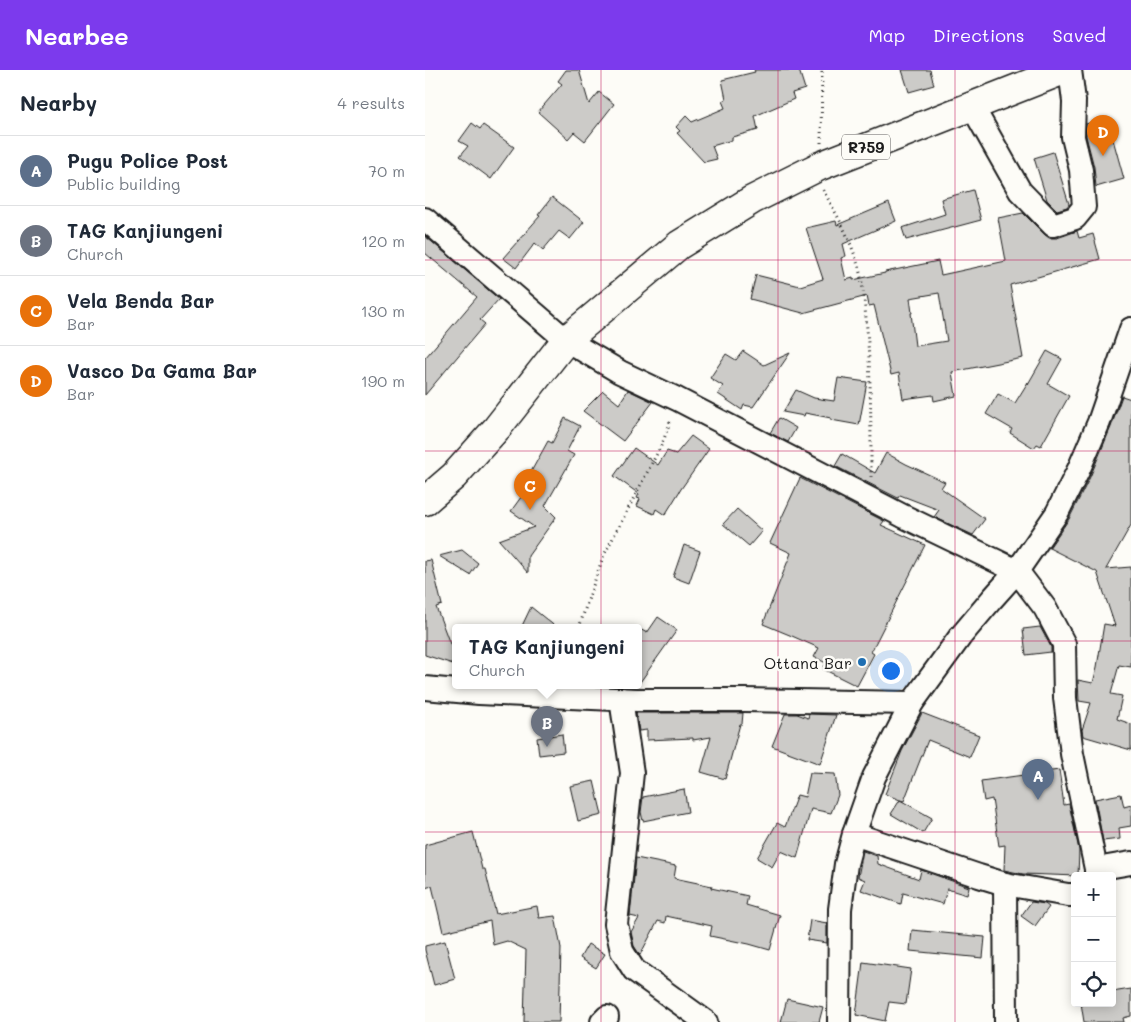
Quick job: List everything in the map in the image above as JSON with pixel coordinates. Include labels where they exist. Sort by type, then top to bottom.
[{"type":"main road","name":"R759","points":[[425,501],[453,476],[497,428],[566,340],[679,246],[752,200],[816,168],[1064,70]]},
{"type":"street","points":[[971,106],[1020,191],[1053,224],[1075,218],[1084,207],[1081,170],[1073,136],[1075,101],[1070,70]]},
{"type":"street","points":[[425,220],[566,340],[620,372],[677,399],[1017,572],[1045,608],[1064,644],[1065,698],[1073,754],[1096,872],[1131,863]]},
{"type":"street","points":[[839,1022],[840,909],[846,864],[874,776],[912,703],[960,637],[1017,572],[1057,513],[1099,422],[1131,329]]},
{"type":"street","points":[[425,688],[479,693],[621,700],[725,699],[912,703]]},
{"type":"street","points":[[621,700],[632,773],[616,924],[621,951],[634,970],[706,1022]]},
{"type":"street","points":[[854,834],[1005,884],[1071,895]]},
{"type":"street","points":[[1005,884],[1006,1022]]},
{"type":"path","points":[[822,70],[816,168],[846,232],[857,263],[863,292],[869,355],[871,499]]},
{"type":"path","points":[[580,624],[603,557],[663,442],[677,399]]},
{"type":"building","points":[[566,70],[579,70],[589,104],[599,92],[614,104],[585,141],[574,132],[568,139],[538,112],[562,84],[558,81]]},
{"type":"building","points":[[754,70],[799,70],[805,89],[792,93],[794,99],[755,116],[758,130],[732,137],[732,140],[712,146],[717,159],[704,162],[677,133],[680,131],[676,127],[686,116],[692,122],[725,108],[722,101],[726,99],[722,80],[755,72]]},
{"type":"building","points":[[902,70],[930,70],[934,85],[909,92]]},
{"type":"building","points":[[1107,118],[1124,179],[1096,187],[1094,167],[1086,136],[1086,124]]},
{"type":"building","points":[[472,123],[480,129],[483,125],[514,147],[491,179],[460,156],[468,146],[459,141]]},
{"type":"building","points":[[1053,152],[1069,204],[1067,207],[1057,210],[1047,200],[1034,158]]},
{"type":"building","points":[[973,190],[981,220],[906,240],[902,228],[945,214],[941,199]]},
{"type":"building","points":[[552,197],[584,222],[570,239],[559,231],[543,250],[535,243],[516,268],[503,258],[540,216],[538,215]]},
{"type":"building","points":[[889,203],[896,221],[843,244],[846,256],[841,258],[846,280],[938,261],[941,275],[1006,261],[998,218],[1023,213],[1049,238],[1057,238],[1077,231],[1079,238],[1093,234],[1100,259],[1010,285],[1023,358],[952,372],[956,396],[934,401],[933,395],[903,399],[899,373],[891,375],[874,305],[869,306],[867,296],[803,313],[750,299],[756,275],[800,286],[823,279],[806,228],[836,221],[837,225]],"holes":[[[939,293],[947,341],[915,346],[910,298]]]},
{"type":"building","points":[[425,236],[499,299],[480,320],[485,324],[425,395],[425,358],[477,297],[425,253]]},
{"type":"building","points":[[743,351],[764,365],[790,353],[753,407],[744,405],[742,410],[718,394],[723,386],[710,378],[726,354],[736,360]]},
{"type":"building","points":[[1047,351],[1062,359],[1048,384],[1069,396],[1041,446],[1037,444],[1034,448],[1010,433],[1012,429],[986,414],[998,394],[1015,403]]},
{"type":"building","points":[[838,378],[867,382],[859,425],[805,413],[804,416],[783,412],[796,390],[814,398],[834,401]]},
{"type":"building","points":[[628,390],[653,402],[623,441],[583,411],[603,391],[619,404]]},
{"type":"building","points":[[1122,396],[1131,399],[1131,525],[1106,569],[1131,567],[1131,667],[1119,665],[1111,694],[1122,696],[1117,719],[1131,724],[1131,750],[1083,736],[1082,730],[1091,703],[1079,701],[1078,680],[1093,683],[1104,624],[1115,626],[1097,572],[1049,548],[1069,519],[1090,477]]},
{"type":"building","points":[[565,418],[580,426],[567,451],[574,455],[545,506],[556,517],[528,556],[528,573],[499,540],[534,527],[511,511],[532,482],[527,479],[548,441],[552,443]]},
{"type":"building","points":[[779,418],[796,428],[788,442],[770,433]]},
{"type":"building","points":[[691,436],[709,449],[665,515],[656,509],[654,514],[637,506],[640,499],[637,498],[639,494],[614,476],[634,448],[658,465],[667,451],[676,454]]},
{"type":"building","points":[[886,453],[945,482],[941,488],[985,519],[973,535],[934,517],[939,510],[900,495],[898,498],[835,466],[842,454],[875,473]]},
{"type":"building","points":[[800,478],[884,521],[881,525],[925,545],[871,652],[874,654],[857,686],[823,669],[826,663],[814,657],[819,648],[763,624],[791,553],[770,543]]},
{"type":"building","points":[[737,509],[762,531],[749,546],[723,524]]},
{"type":"building","points":[[684,545],[700,551],[689,583],[673,577]]},
{"type":"building","points":[[462,550],[478,563],[470,575],[439,556]]},
{"type":"building","points":[[431,560],[442,605],[436,607],[450,644],[452,644],[452,664],[425,655],[425,561]]},
{"type":"building","points":[[531,607],[552,624],[523,624]]},
{"type":"building","points":[[658,617],[677,630],[642,679],[642,630],[647,633]]},
{"type":"building","points":[[1040,627],[1051,647],[1051,652],[1026,655],[1023,629]]},
{"type":"building","points":[[636,713],[743,713],[742,724],[740,724],[725,779],[701,772],[711,737],[693,740],[693,738],[647,740],[647,730],[639,731]]},
{"type":"building","points":[[922,713],[979,735],[970,757],[928,740],[904,801],[885,794],[902,751]]},
{"type":"building","points":[[785,714],[797,714],[808,718],[809,714],[836,715],[820,764],[772,746]]},
{"type":"building","points":[[562,734],[564,752],[539,755],[537,738]]},
{"type":"building","points":[[1059,770],[1064,805],[1069,804],[1079,850],[1078,872],[1071,872],[1071,876],[1023,874],[1004,870],[1005,845],[999,846],[992,799],[984,801],[981,781]]},
{"type":"building","points":[[810,773],[835,774],[838,795],[831,813],[811,809],[797,858],[781,851],[772,867],[757,858],[777,823],[785,827],[797,795],[805,797]]},
{"type":"building","points":[[594,781],[602,815],[578,821],[570,786]]},
{"type":"building","points":[[684,789],[688,812],[643,821],[641,812],[643,797]]},
{"type":"building","points":[[1121,794],[1124,807],[1131,805],[1131,826],[1119,828],[1120,839],[1103,841],[1095,799]]},
{"type":"building","points":[[900,800],[932,818],[923,833],[891,814]]},
{"type":"building","points":[[473,832],[482,869],[485,869],[496,914],[537,906],[539,918],[555,916],[561,948],[559,1022],[524,1022],[526,950],[507,941],[493,945],[490,921],[443,932],[432,886],[425,888],[425,845]]},
{"type":"building","points":[[863,851],[877,856],[878,864],[919,879],[921,870],[969,887],[967,895],[947,889],[943,904],[903,893],[901,904],[861,890],[865,880],[858,877]]},
{"type":"building","points":[[636,858],[676,866],[674,878],[748,896],[746,905],[780,915],[770,950],[710,936],[712,926],[666,916],[665,923],[658,921],[640,955],[634,946],[631,932],[639,918],[630,916]]},
{"type":"building","points":[[1031,902],[1045,904],[1049,907],[1035,926],[1021,916]]},
{"type":"building","points":[[810,920],[827,923],[827,943],[807,940]]},
{"type":"building","points":[[912,930],[985,937],[983,958],[910,951]]},
{"type":"building","points":[[445,941],[455,979],[434,985],[425,946]]},
{"type":"building","points":[[588,944],[605,954],[596,968],[580,958]]},
{"type":"building","points":[[863,962],[911,969],[906,1004],[889,1002],[885,1021],[856,1015]]},
{"type":"building","points":[[1131,989],[1131,1016],[1123,1018],[1124,1022],[1084,1022],[1082,1007],[1116,1007],[1116,991]]},
{"type":"building","points":[[787,999],[823,1007],[819,1022],[781,1022]]},
{"type":"place","name":"Vasco Da Gama Bar","points":[[1103,156]]},
{"type":"place","name":"Vela Benda Bar","points":[[530,510]]},
{"type":"place","name":"Ottana Bar","points":[[862,662]]},
{"type":"place","name":"TAG Kanjiungeni","points":[[547,747]]},
{"type":"place","name":"Pugu Police Post","points":[[1038,800]]}]
